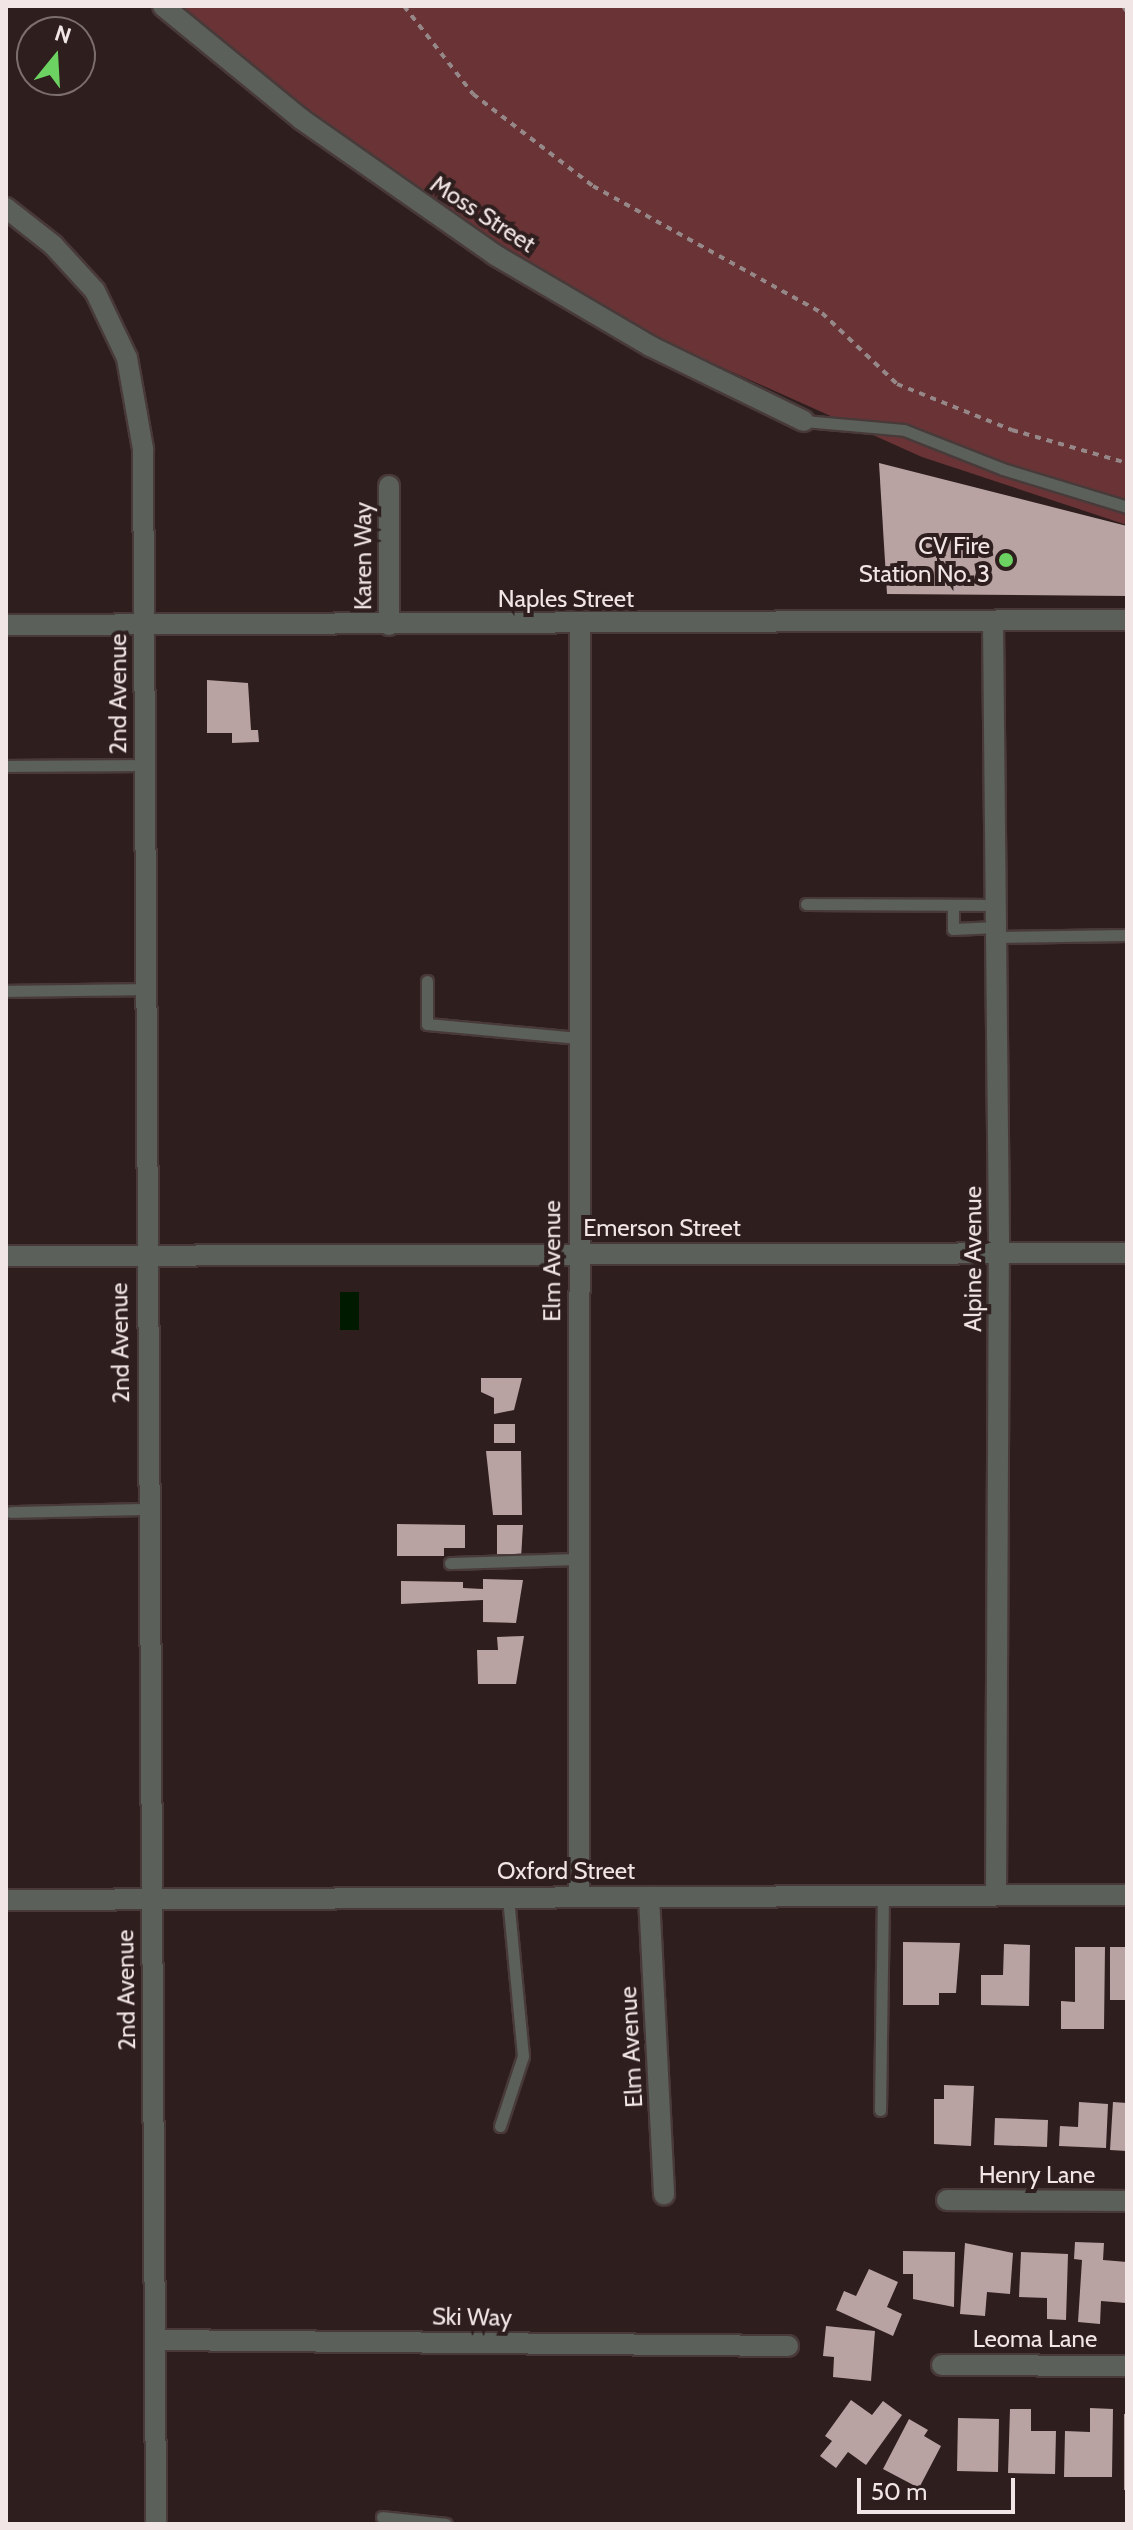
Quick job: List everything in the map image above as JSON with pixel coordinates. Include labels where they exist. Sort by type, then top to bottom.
[{"type":"street","name":"Moss Street","points":[[163,6],[301,119],[495,255],[650,346],[804,421]]},
{"type":"street","name":"2nd Avenue","points":[[6,208],[53,245],[95,291],[127,358],[143,449],[145,1254],[156,2524]]},
{"type":"street","name":"Karen Way","points":[[389,486],[389,625]]},
{"type":"street","name":"Naples Street","points":[[6,625],[580,625],[1127,620]]},
{"type":"street","name":"Alpine Avenue","points":[[993,623],[999,1254],[996,1895]]},
{"type":"street","name":"Elm Avenue","points":[[579,1896],[577,1254],[580,625]]},
{"type":"street","name":"Emerson Street","points":[[6,1256],[1127,1253]]},
{"type":"street","name":"Oxford Street","points":[[6,1900],[1127,1895]]},
{"type":"street","name":"Elm Avenue","points":[[649,1897],[664,2195]]},
{"type":"street","name":"Henry Lane","points":[[947,2200],[1127,2201]]},
{"type":"street","name":"Ski Way","points":[[156,2340],[788,2346]]},
{"type":"street","name":"Leoma Lane","points":[[942,2365],[1127,2366]]},
{"type":"lane","points":[[804,421],[904,430],[1003,469],[1127,507]]},
{"type":"lane","points":[[6,766],[144,765]]},
{"type":"lane","points":[[806,904],[996,905]]},
{"type":"lane","points":[[953,905],[953,929],[1127,935]]},
{"type":"lane","points":[[427,981],[427,1024],[578,1038]]},
{"type":"lane","points":[[6,991],[145,989]]},
{"type":"lane","points":[[11,1512],[148,1509]]},
{"type":"lane","points":[[450,1563],[578,1559]]},
{"type":"lane","points":[[880,2110],[883,1896]]},
{"type":"lane","points":[[500,2126],[523,2056],[508,1897]]},
{"type":"lane","points":[[382,2517],[439,2519],[446,2524]]},
{"type":"path","points":[[404,6],[485,103],[593,186],[822,313],[897,384],[1012,430],[1127,463]]},
{"type":"path","points":[[1123,6],[1127,12]]},
{"type":"shaded area","points":[[161,6],[1127,6],[1127,525],[922,457],[650,335],[445,217]]},
{"type":"shaded area","points":[[340,1292],[359,1292],[359,1330],[340,1330]]},
{"type":"building","name":"CV Fire Station No. 3","points":[[879,463],[1127,526],[1127,596],[887,594]]},
{"type":"building","points":[[207,680],[248,683],[251,730],[258,730],[259,742],[232,743],[232,733],[207,733]]},
{"type":"building","points":[[481,1378],[522,1378],[514,1410],[494,1414],[494,1398],[481,1392]]},
{"type":"building","points":[[494,1424],[515,1424],[515,1443],[494,1443]]},
{"type":"building","points":[[486,1451],[521,1451],[522,1515],[493,1515]]},
{"type":"building","points":[[397,1524],[465,1525],[465,1548],[444,1548],[444,1556],[397,1556]]},
{"type":"building","points":[[497,1525],[523,1525],[521,1558],[497,1558]]},
{"type":"building","points":[[483,1579],[523,1580],[516,1623],[483,1622],[483,1600],[401,1604],[401,1581],[463,1582],[463,1588],[483,1589]]},
{"type":"building","points":[[524,1636],[516,1684],[478,1684],[477,1650],[498,1650],[497,1637]]},
{"type":"building","points":[[903,1942],[960,1943],[956,1993],[939,1993],[939,2005],[903,2005]]},
{"type":"building","points":[[1004,1944],[1030,1945],[1029,2006],[981,2005],[981,1975],[1003,1975]]},
{"type":"building","points":[[1075,1947],[1105,1947],[1104,2029],[1061,2029],[1061,2001],[1075,2002]]},
{"type":"building","points":[[1110,1947],[1127,1947],[1127,2000],[1110,2000]]},
{"type":"building","points":[[944,2085],[974,2086],[971,2146],[934,2144],[934,2099],[944,2099]]},
{"type":"building","points":[[1079,2102],[1108,2104],[1106,2148],[1059,2146],[1060,2126],[1078,2127]]},
{"type":"building","points":[[1113,2102],[1127,2103],[1127,2151],[1110,2150]]},
{"type":"building","points":[[995,2118],[1048,2120],[1047,2147],[994,2145]]},
{"type":"building","points":[[1075,2242],[1104,2243],[1103,2260],[1127,2262],[1126,2303],[1101,2301],[1100,2324],[1078,2322],[1082,2260],[1074,2259]]},
{"type":"building","points":[[965,2243],[1013,2253],[1010,2294],[987,2292],[985,2316],[960,2314]]},
{"type":"building","points":[[903,2251],[955,2252],[954,2307],[913,2299],[913,2274],[903,2274]]},
{"type":"building","points":[[1021,2252],[1068,2254],[1066,2320],[1047,2319],[1047,2298],[1019,2297]]},
{"type":"building","points":[[869,2269],[898,2282],[887,2307],[902,2314],[893,2336],[836,2310],[844,2291],[856,2296]]},
{"type":"building","points":[[826,2326],[875,2331],[871,2381],[833,2377],[834,2357],[823,2356]]},
{"type":"building","points":[[851,2400],[872,2415],[883,2401],[902,2415],[866,2465],[848,2452],[836,2468],[820,2456],[832,2441],[825,2436]]},
{"type":"building","points":[[1090,2408],[1113,2409],[1112,2477],[1064,2477],[1065,2431],[1090,2432]]},
{"type":"building","points":[[1010,2409],[1031,2409],[1031,2431],[1056,2431],[1055,2474],[1008,2473]]},
{"type":"building","points":[[1124,2414],[1127,2414],[1127,2490],[1124,2490]]},
{"type":"building","points":[[958,2418],[999,2419],[998,2472],[957,2471]]},
{"type":"building","points":[[909,2419],[928,2430],[924,2436],[941,2446],[919,2488],[883,2469]]},
{"type":"place","name":"CV Fire Station No. 3","points":[[1006,560]]}]
